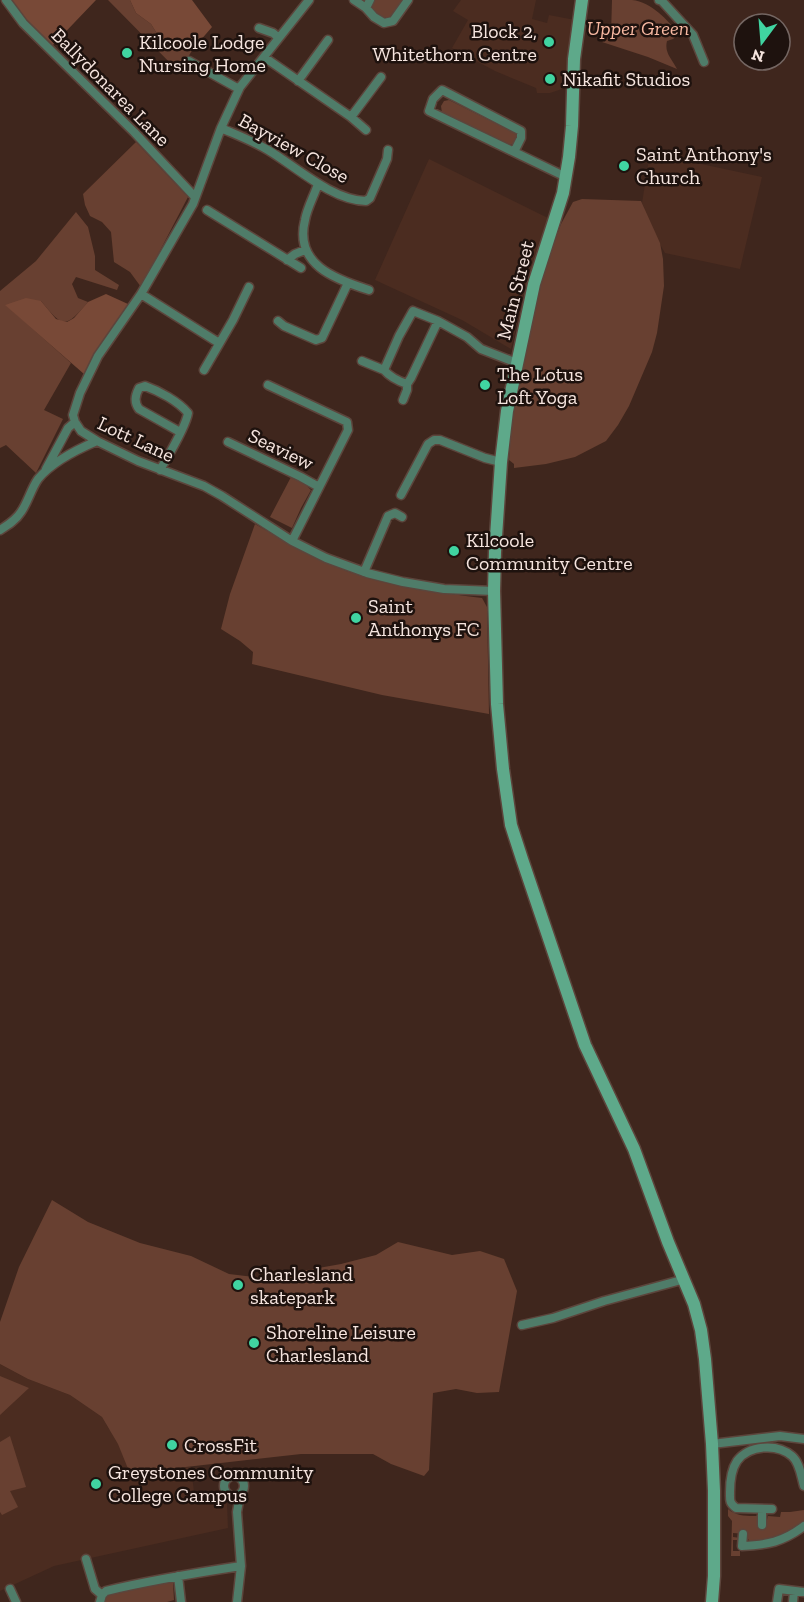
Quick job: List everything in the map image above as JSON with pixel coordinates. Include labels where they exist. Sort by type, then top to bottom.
[{"type":"main road","name":"Main Street","points":[[582,0],[574,59],[572,134],[566,177],[534,284],[507,411],[495,552],[497,704],[503,769],[512,825],[585,1045],[634,1149],[668,1242],[694,1304],[705,1359],[712,1444],[714,1532],[712,1602]]},
{"type":"street","name":"Ballydonarea Lane","points":[[6,0],[23,23],[134,132],[195,197]]},
{"type":"street","name":"Lott Lane","points":[[309,0],[239,89],[221,128],[193,204],[141,294],[98,356],[80,393],[73,415],[75,422],[81,431],[97,441],[138,461],[204,486],[292,541],[326,558],[364,572],[403,582],[444,589],[494,591]]},
{"type":"street","points":[[354,0],[368,4],[374,17],[384,23],[393,21],[408,0]]},
{"type":"street","points":[[661,0],[693,35],[704,62]]},
{"type":"street","points":[[259,28],[279,38]]},
{"type":"street","points":[[298,81],[328,40]]},
{"type":"street","points":[[264,57],[351,117],[366,130]]},
{"type":"street","points":[[189,61],[239,89]]},
{"type":"street","points":[[351,117],[381,77]]},
{"type":"street","points":[[514,152],[521,138],[521,131],[442,90],[433,99],[429,111],[514,152],[566,177]]},
{"type":"street","name":"Bayview Close","points":[[221,128],[269,151],[318,184],[358,201],[366,201],[370,198],[387,159],[388,150]]},
{"type":"street","points":[[318,184],[305,219],[303,240],[305,250],[322,269],[348,283],[369,290]]},
{"type":"street","points":[[207,210],[301,268]]},
{"type":"street","points":[[287,260],[305,250]]},
{"type":"street","points":[[278,321],[316,340],[322,338],[348,283]]},
{"type":"street","points":[[204,370],[249,287]]},
{"type":"street","points":[[141,294],[219,343]]},
{"type":"street","points":[[384,370],[413,311],[468,337],[481,349],[517,363]]},
{"type":"street","points":[[403,400],[407,384],[438,321]]},
{"type":"street","points":[[362,362],[384,370],[388,375],[407,384]]},
{"type":"street","name":"Seaview","points":[[268,384],[347,422],[348,430],[345,438],[292,541]]},
{"type":"street","points":[[160,470],[180,432],[187,418],[188,413],[152,388],[145,386],[139,388],[135,404],[139,409],[180,432]]},
{"type":"street","points":[[45,472],[68,428],[75,422]]},
{"type":"street","points":[[401,495],[428,444],[434,440],[440,440],[501,462]]},
{"type":"street","points":[[0,530],[21,513],[37,480],[45,472],[81,447],[97,441]]},
{"type":"street","name":"Seaview","points":[[228,442],[319,487]]},
{"type":"street","points":[[364,572],[388,516],[395,513],[402,517]]},
{"type":"street","points":[[522,1325],[685,1279]]},
{"type":"street","points":[[712,1444],[780,1436],[804,1438]]},
{"type":"street","points":[[762,1525],[767,1509],[736,1508],[730,1501],[732,1472],[737,1461],[746,1453],[757,1448],[770,1447],[782,1450],[801,1464],[804,1486]]},
{"type":"street","points":[[237,1512],[225,1490],[224,1483],[228,1478],[235,1476],[241,1478],[245,1483],[237,1512],[241,1566],[238,1601]]},
{"type":"street","points":[[229,1495],[235,1497],[240,1495]]},
{"type":"street","points":[[743,1534],[742,1546],[764,1545],[781,1540],[804,1526]]},
{"type":"street","points":[[86,1559],[101,1599]]},
{"type":"street","points":[[101,1599],[106,1591],[178,1575],[241,1566]]},
{"type":"street","points":[[178,1575],[181,1602]]},
{"type":"street","points":[[10,1589],[16,1602]]},
{"type":"street","points":[[777,1602],[779,1589],[804,1592]]},
{"type":"street","points":[[793,1602],[794,1591]]},
{"type":"shaded area","points":[[9,0],[96,0],[52,46],[26,22]]},
{"type":"shaded area","points":[[130,0],[192,0],[212,27],[193,49],[161,40],[151,24],[136,13]]},
{"type":"shaded area","points":[[461,0],[536,0],[532,19],[547,23],[549,15],[575,20],[568,87],[550,93],[537,93],[536,88],[495,71],[452,48],[468,20],[453,11]]},
{"type":"shaded area","points":[[650,153],[762,177],[740,269],[665,253],[642,203]]},
{"type":"shaded area","points":[[429,159],[548,218],[524,294],[511,349],[462,320],[375,280]]},
{"type":"shaded area","points":[[106,294],[128,304],[84,374],[5,305],[26,298],[41,301],[56,319],[67,322],[74,318],[88,302]]},
{"type":"shaded area","name":"Greystones Community College Campus","points":[[0,1364],[28,1379],[70,1395],[102,1417],[109,1429],[177,1468],[191,1467],[194,1492],[217,1492],[227,1503],[228,1528],[54,1566],[0,1591]]},
{"type":"green space","points":[[108,0],[130,0],[136,13],[151,24],[161,40],[193,49],[185,62],[184,74],[180,73]]},
{"type":"green space","points":[[374,0],[403,0],[389,18],[375,12],[371,7]]},
{"type":"green space","name":"Upper Green","points":[[612,0],[639,1],[658,12],[669,23],[679,34],[667,41],[666,45],[677,69],[602,42],[611,35]]},
{"type":"green space","points":[[449,100],[515,133],[517,140],[509,145],[442,113],[441,106],[444,101]]},
{"type":"green space","points":[[136,142],[188,197],[141,287],[130,272],[114,262],[111,232],[102,222],[90,216],[83,194]]},
{"type":"green space","points":[[582,199],[641,201],[660,243],[663,259],[664,286],[657,333],[652,352],[629,406],[606,441],[575,457],[514,468],[514,464],[509,460],[511,416],[540,279],[561,224],[573,202]]},
{"type":"green space","points":[[76,212],[88,227],[95,256],[95,270],[119,285],[117,290],[76,277],[72,284],[78,298],[88,302],[74,317],[64,322],[54,316],[41,301],[6,305],[71,363],[44,410],[63,419],[36,473],[6,445],[0,448],[0,291],[36,261]]},
{"type":"green space","points":[[291,477],[304,483],[311,490],[292,528],[270,517]]},
{"type":"green space","name":"Saint Anthonys FC","points":[[255,524],[310,554],[353,573],[410,588],[482,598],[487,607],[489,714],[382,695],[252,664],[253,652],[221,629],[230,594]]},
{"type":"green space","name":"Shoreline Leisure Charlesland","points":[[52,1200],[88,1222],[140,1243],[191,1256],[229,1274],[262,1278],[341,1264],[376,1255],[398,1242],[452,1255],[480,1251],[504,1259],[517,1291],[499,1392],[477,1393],[456,1389],[433,1393],[429,1470],[424,1476],[391,1464],[373,1454],[301,1454],[177,1468],[131,1476],[118,1444],[102,1417],[70,1395],[28,1379],[0,1364],[0,1322],[19,1267]]},
{"type":"green space","points":[[0,1376],[29,1388],[0,1415]]},
{"type":"green space","points":[[10,1436],[26,1487],[10,1491],[18,1507],[2,1515],[0,1512],[0,1442]]},
{"type":"green space","points":[[728,1509],[739,1515],[760,1516],[766,1524],[768,1516],[780,1517],[781,1512],[804,1510],[804,1522],[773,1538],[751,1543],[747,1534],[733,1533],[733,1537],[741,1538],[733,1540],[733,1551],[740,1551],[740,1556],[731,1556],[732,1521],[728,1516]]},
{"type":"green space","points":[[168,1581],[173,1583],[174,1600],[167,1602],[103,1602],[107,1595]]},
{"type":"place","name":"Block 2, Whitethorn Centre","points":[[549,42]]},
{"type":"place","name":"Kilcoole Lodge Nursing Home","points":[[127,53]]},
{"type":"place","name":"Nikafit Studios","points":[[550,79]]},
{"type":"place","name":"Saint Anthony's Church","points":[[624,166]]},
{"type":"place","name":"The Lotus Loft Yoga","points":[[485,385]]},
{"type":"place","name":"Kilcoole Community Centre","points":[[454,551]]},
{"type":"place","name":"Saint Anthonys FC","points":[[356,618]]},
{"type":"place","name":"Charlesland skatepark","points":[[238,1285]]},
{"type":"place","name":"Shoreline Leisure Charlesland","points":[[254,1343]]},
{"type":"place","name":"CrossFit","points":[[172,1445]]},
{"type":"place","name":"Greystones Community College Campus","points":[[96,1484]]}]
